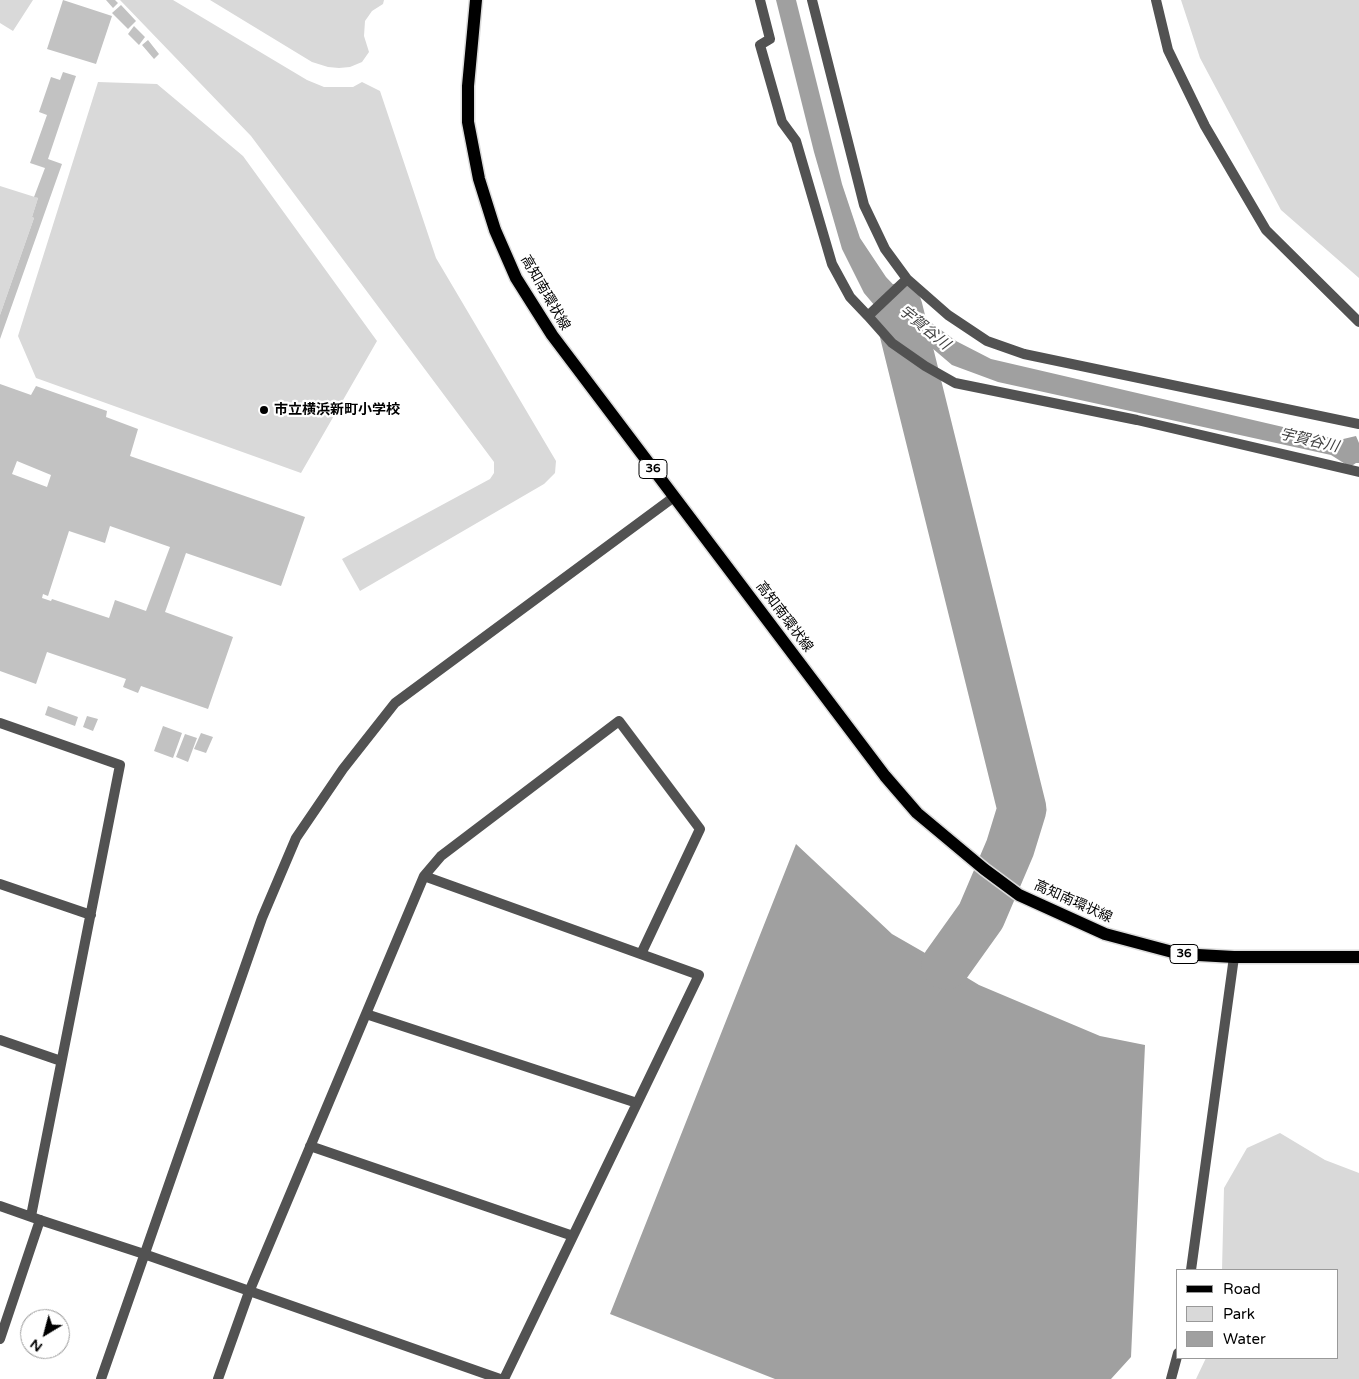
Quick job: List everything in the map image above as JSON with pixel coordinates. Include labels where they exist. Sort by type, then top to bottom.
[{"type":"main road","name":"高知南環状線","points":[[476,0],[468,86],[468,122],[479,179],[495,230],[516,278],[552,335],[886,776],[917,813],[984,869],[1019,895],[1105,934],[1180,954],[1234,957],[1359,957]]},
{"type":"street","points":[[760,0],[770,39],[760,45],[782,122],[796,141],[832,264],[850,297],[871,313],[892,343],[925,366],[955,383],[1137,420],[1359,472]]},
{"type":"street","points":[[812,0],[864,205],[903,282],[987,341],[1024,354],[1359,424]]},
{"type":"street","points":[[1156,0],[1168,50],[1205,126],[1266,230],[1359,322]]},
{"type":"street","points":[[871,313],[903,282]]},
{"type":"street","points":[[101,1379],[262,918],[296,838],[344,768],[395,704],[674,497]]},
{"type":"street","points":[[218,1379],[249,1292],[424,876],[440,856],[619,721],[700,829],[641,954]]},
{"type":"street","points":[[0,723],[120,765],[61,1062],[36,1218],[0,1339]]},
{"type":"street","points":[[0,1206],[144,1254],[502,1379],[699,975],[424,876]]},
{"type":"street","points":[[0,884],[90,915]]},
{"type":"street","points":[[1191,1269],[1234,957]]},
{"type":"street","points":[[366,1014],[637,1103]]},
{"type":"street","points":[[0,1040],[61,1062]]},
{"type":"street","points":[[310,1146],[573,1236]]},
{"type":"street","points":[[1172,1379],[1177,1359]]},
{"type":"green space","points":[[0,0],[33,0],[13,31],[0,23]]},
{"type":"green space","points":[[120,0],[173,0],[307,80],[324,87],[353,87],[362,82],[380,91],[436,258],[556,461],[555,473],[544,484],[360,591],[342,559],[490,479],[494,473],[494,462],[251,136]]},
{"type":"green space","points":[[210,0],[384,0],[383,4],[372,11],[365,21],[364,36],[369,52],[362,62],[350,67],[339,68],[312,62]]},
{"type":"green space","points":[[1181,0],[1359,0],[1359,278],[1281,210],[1200,58]]},
{"type":"green space","points":[[98,82],[157,84],[243,156],[377,341],[301,473],[36,378],[18,336]]},
{"type":"green space","points":[[0,186],[38,198],[32,217],[34,218],[0,315]]},
{"type":"green space","points":[[1280,1133],[1325,1160],[1359,1173],[1359,1379],[1196,1379],[1206,1359],[1339,1359],[1339,1269],[1222,1269],[1224,1188],[1247,1148]]},
{"type":"water","name":"宇賀谷川","points":[[776,0],[796,0],[842,184],[860,238],[886,277],[926,319],[956,341],[991,359],[1339,440],[1356,436],[1359,443],[1359,463],[1350,467],[1331,455],[998,382],[952,365],[925,342],[920,354],[892,333],[892,326],[864,293],[842,249],[814,152]]},
{"type":"water","points":[[796,844],[892,934],[979,985],[1100,1036],[1145,1045],[1131,1357],[1111,1379],[775,1379],[610,1314]]},
{"type":"building","points":[[63,0],[112,16],[96,64],[47,49]]},
{"type":"building","points":[[106,0],[115,0],[118,3],[113,8]]},
{"type":"building","points":[[121,5],[136,21],[128,29],[112,13]]},
{"type":"building","points":[[134,26],[145,37],[139,45],[128,34]]},
{"type":"building","points":[[148,40],[159,54],[154,59],[142,45]]},
{"type":"building","points":[[63,72],[76,76],[48,159],[62,164],[0,339],[0,315],[34,218],[32,217],[38,198],[34,197],[45,168],[30,163],[47,115],[39,112],[51,77],[60,80]]},
{"type":"building","points":[[0,384],[31,395],[36,386],[107,411],[106,417],[138,429],[130,456],[305,517],[281,586],[186,553],[165,612],[233,637],[208,709],[141,686],[138,693],[123,687],[126,679],[47,652],[36,684],[0,671]],"holes":[[[17,461],[51,475],[47,487],[12,474]],[[110,526],[170,547],[146,611],[115,600],[109,618],[52,599],[51,601],[42,598],[43,594],[48,596],[69,531],[105,543]]]},
{"type":"building","points":[[48,706],[78,717],[75,726],[45,715]]},
{"type":"building","points":[[87,716],[98,719],[93,731],[83,727]]},
{"type":"building","points":[[163,726],[182,733],[173,758],[154,751]]},
{"type":"building","points":[[201,733],[213,737],[206,753],[194,749]]},
{"type":"building","points":[[185,734],[197,738],[188,762],[176,757]]},
{"type":"waterway","name":"宇賀谷川","points":[[898,308],[1022,809],[1010,848],[981,916],[946,965]]},
{"type":"place","name":"市立横浜新町小学校","points":[[264,410]]}]
